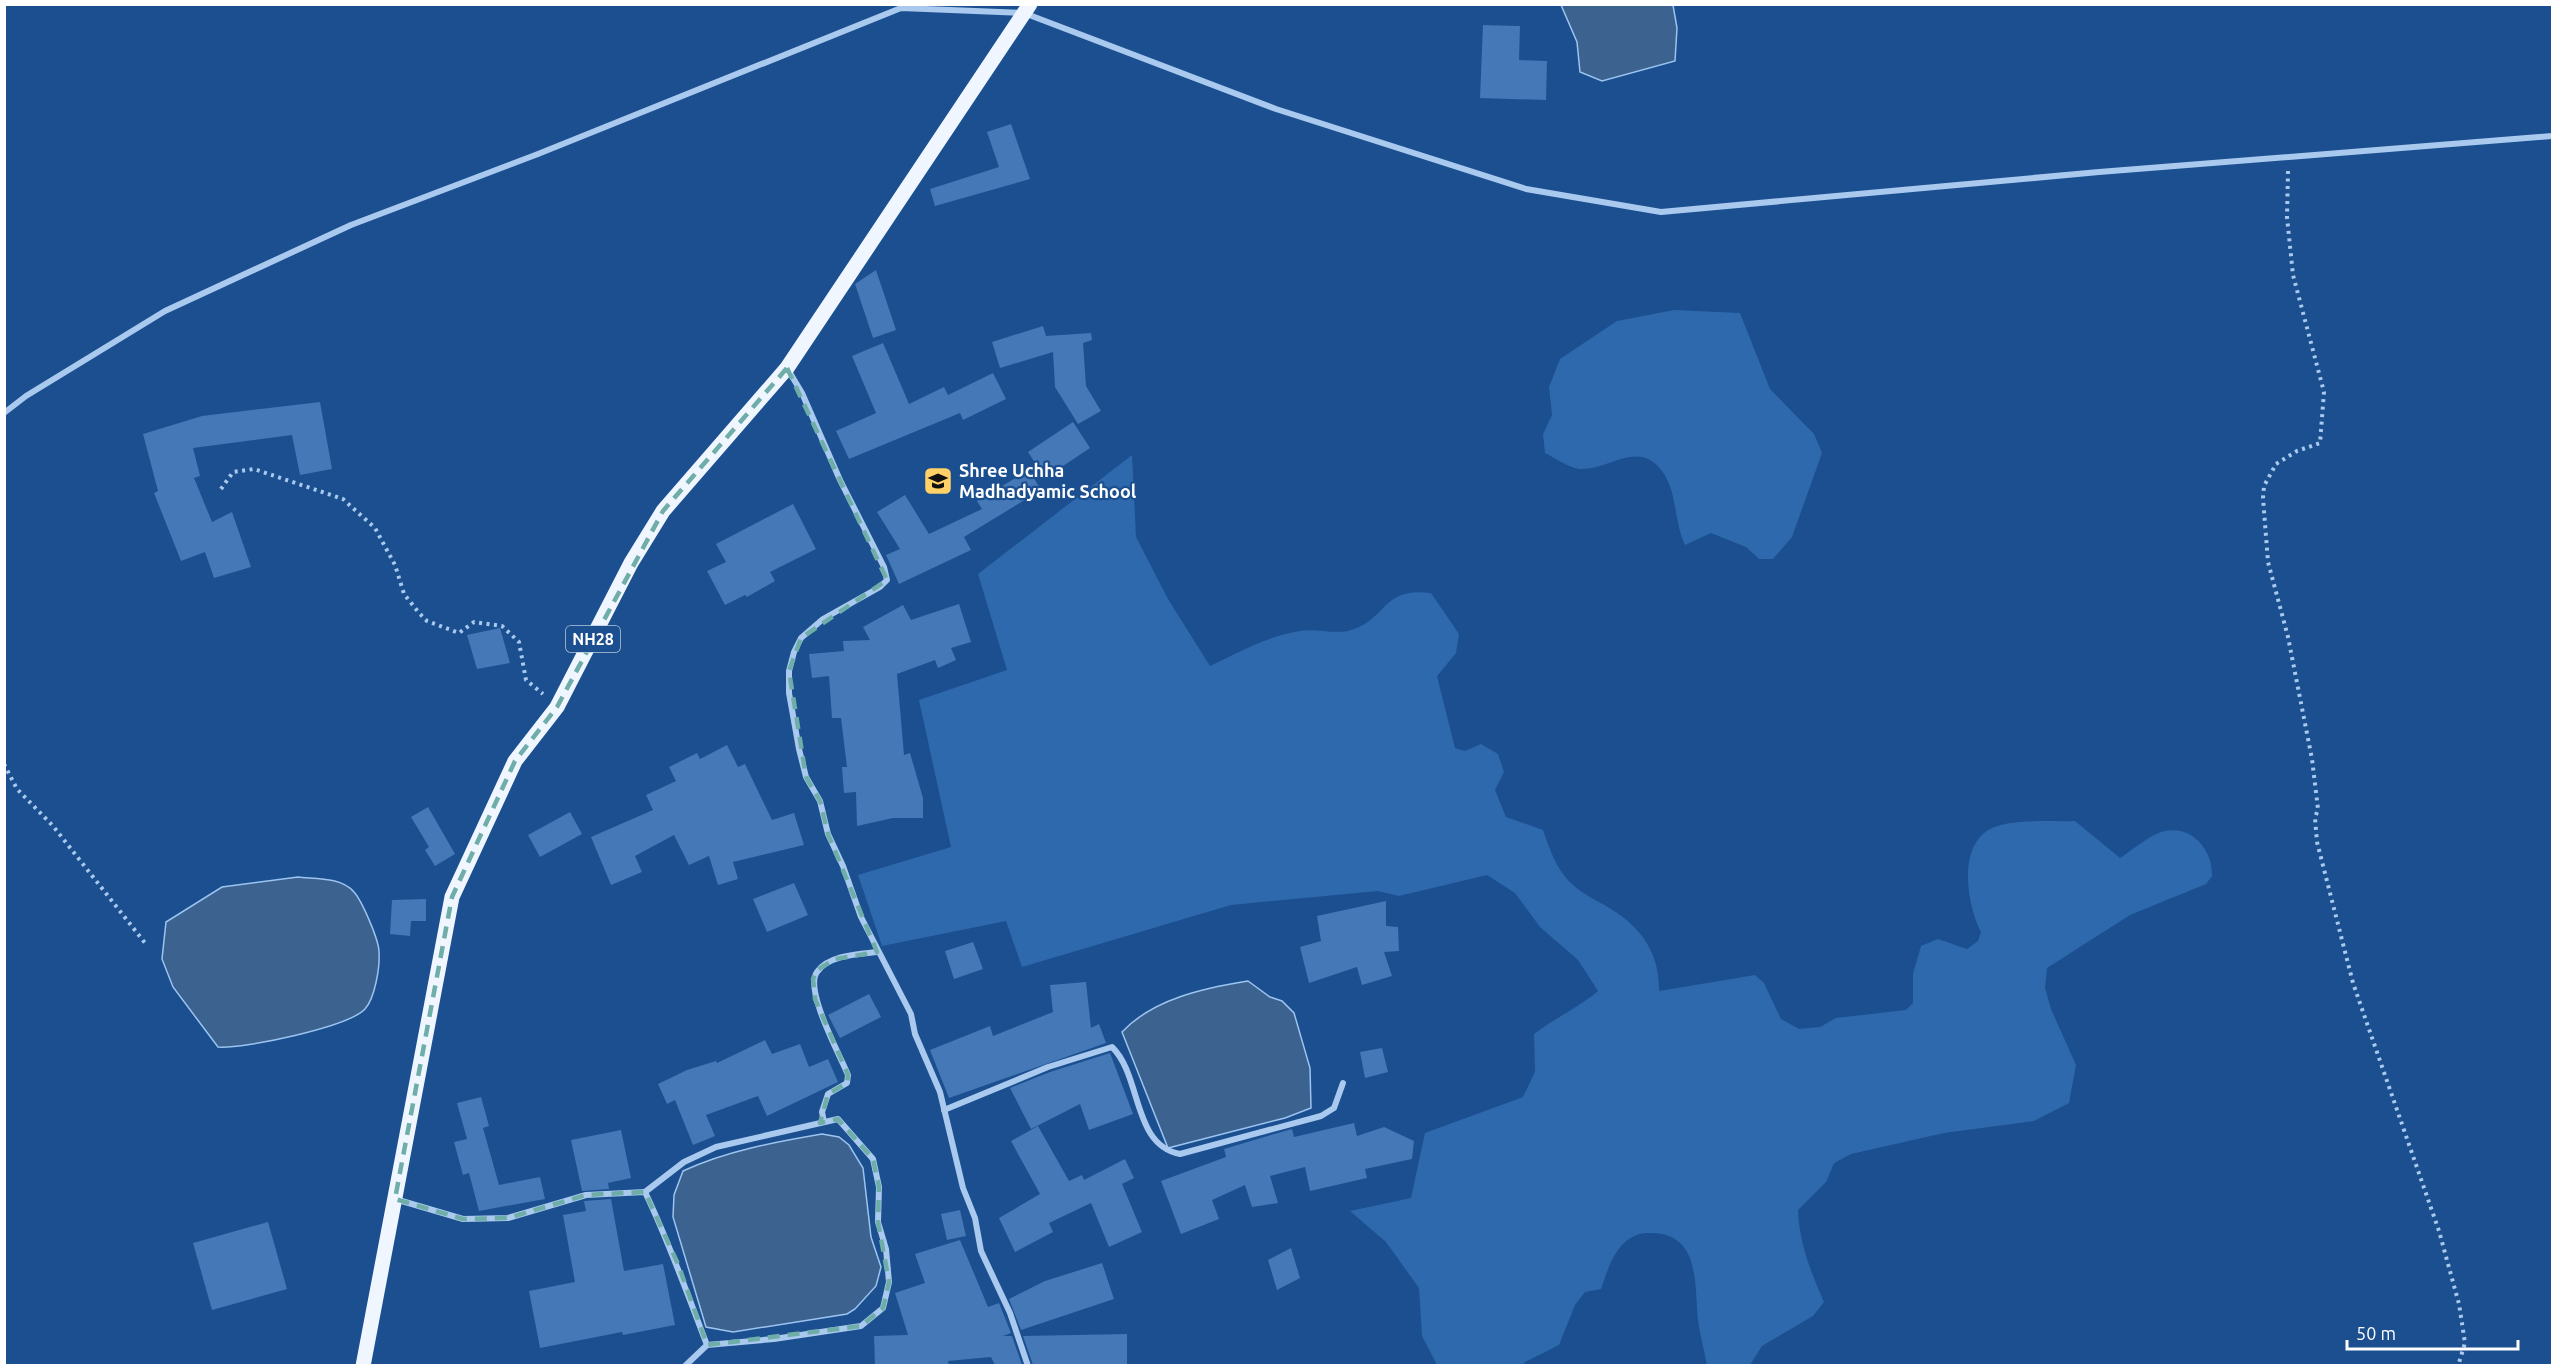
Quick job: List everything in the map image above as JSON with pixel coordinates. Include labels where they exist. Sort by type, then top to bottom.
[{"type":"main road","name":"NH28","points":[[363,1365],[452,897],[515,761],[557,707],[631,563],[663,511],[787,368],[1027,9]]},
{"type":"street","points":[[4,413],[27,396],[165,311],[351,225],[538,154],[901,8],[1027,9],[1276,109],[1526,189],[1661,213],[2099,172],[2553,136]]},
{"type":"street","points":[[787,368],[802,393],[840,480],[884,567],[887,580],[880,587],[823,619],[801,638],[789,671],[789,693],[806,777],[820,801],[828,834],[877,952],[911,1014],[915,1034],[940,1092],[963,1188],[975,1218],[981,1251],[1010,1313],[1028,1365]]},
{"type":"street","points":[[825,1122],[822,1112],[828,1094],[847,1083],[848,1075],[815,999],[813,979],[817,970],[835,959],[877,952]]},
{"type":"street","points":[[944,1110],[1048,1067],[1112,1047],[1119,1054],[1139,1108],[1159,1147],[1180,1154],[1321,1116],[1334,1108],[1343,1083]]},
{"type":"street","points":[[395,1199],[463,1219],[508,1218],[586,1195],[645,1192],[684,1162],[716,1147],[838,1119],[873,1159],[879,1187],[878,1222],[886,1249],[889,1282],[883,1308],[861,1326],[774,1339],[706,1345],[685,1365]]},
{"type":"street","points":[[645,1192],[678,1264],[687,1296],[706,1345]]},
{"type":"path","points":[[2288,158],[2287,217],[2294,275],[2324,392],[2320,443],[2276,464],[2264,486],[2268,561],[2288,637],[2312,759],[2319,809],[2315,818],[2317,842],[2353,983],[2435,1220],[2459,1304],[2465,1343],[2458,1365]]},
{"type":"path","points":[[221,489],[233,472],[254,469],[343,499],[375,528],[395,565],[404,594],[427,621],[459,633],[474,622],[502,626],[519,642],[526,680],[557,707]]},
{"type":"path","points":[[4,764],[17,789],[53,826],[145,943]]},
{"type":"highlighted area","points":[[787,368],[887,580],[801,638],[789,671],[806,777],[820,801],[828,834],[877,952],[835,959],[817,970],[813,979],[815,999],[848,1075],[847,1083],[828,1094],[820,1123],[838,1119],[873,1159],[879,1187],[878,1222],[889,1282],[883,1308],[861,1326],[707,1345],[678,1264],[645,1192],[586,1195],[508,1218],[463,1219],[395,1199],[452,897],[515,761],[557,707],[663,511]]},
{"type":"shaded area","points":[[1561,5],[1673,5],[1677,28],[1675,61],[1602,81],[1580,72],[1577,42]]},
{"type":"shaded area","points":[[1674,310],[1740,313],[1770,389],[1814,434],[1822,453],[1792,537],[1773,559],[1759,559],[1746,547],[1711,533],[1685,545],[1667,479],[1653,462],[1644,457],[1635,456],[1594,468],[1579,469],[1545,453],[1543,434],[1552,415],[1549,387],[1560,359],[1617,321]]},
{"type":"shaded area","points":[[1132,455],[1136,537],[1168,599],[1210,666],[1254,645],[1288,633],[1306,630],[1339,632],[1351,630],[1372,619],[1393,599],[1415,592],[1431,593],[1459,634],[1456,653],[1437,676],[1455,748],[1465,751],[1481,744],[1498,754],[1504,772],[1495,790],[1506,817],[1543,830],[1565,877],[1578,889],[1625,918],[1642,936],[1657,967],[1659,991],[1755,975],[1764,983],[1781,1019],[1799,1029],[1820,1027],[1836,1018],[1906,1010],[1913,1003],[1913,974],[1921,946],[1938,939],[1967,949],[1978,941],[1981,932],[1975,919],[1968,887],[1971,855],[1977,842],[1987,831],[2010,823],[2075,821],[2120,858],[2159,833],[2175,830],[2184,832],[2192,836],[2205,849],[2212,876],[2206,884],[2130,915],[2047,968],[2045,988],[2051,1009],[2076,1065],[2069,1103],[2034,1121],[1944,1133],[1851,1154],[1834,1163],[1826,1182],[1798,1210],[1803,1246],[1824,1302],[1813,1316],[1762,1346],[1750,1365],[1707,1365],[1698,1320],[1694,1276],[1686,1250],[1678,1241],[1665,1235],[1648,1233],[1629,1239],[1622,1245],[1611,1261],[1601,1289],[1585,1292],[1575,1305],[1559,1345],[1523,1365],[1437,1365],[1422,1336],[1419,1288],[1386,1242],[1350,1211],[1411,1198],[1425,1133],[1523,1097],[1535,1072],[1534,1034],[1598,991],[1578,960],[1540,927],[1515,893],[1487,875],[1399,896],[1378,891],[1231,905],[1022,967],[1006,921],[882,946],[858,875],[951,847],[919,700],[1007,670],[978,574]]},
{"type":"shaded area","points":[[298,877],[335,881],[349,887],[354,892],[370,921],[378,946],[378,974],[372,998],[365,1009],[339,1023],[271,1041],[218,1047],[173,987],[162,959],[166,922],[222,887]]},
{"type":"shaded area","points":[[1248,981],[1270,997],[1282,1001],[1294,1013],[1310,1068],[1311,1108],[1285,1118],[1168,1148],[1122,1032],[1149,1011],[1164,1003],[1214,987]]},
{"type":"shaded area","points":[[822,1134],[839,1137],[849,1145],[863,1168],[871,1237],[881,1267],[876,1286],[855,1309],[847,1314],[733,1332],[706,1327],[673,1217],[674,1195],[683,1171],[733,1153]]},
{"type":"building","points":[[1483,25],[1520,26],[1519,60],[1547,61],[1546,100],[1480,98]]},
{"type":"building","points":[[1011,124],[1030,179],[935,206],[930,189],[999,167],[987,132]]},
{"type":"building","points":[[876,270],[896,330],[873,338],[855,284]]},
{"type":"building","points":[[1043,326],[1046,336],[1091,333],[1092,340],[1083,343],[1086,386],[1101,411],[1078,424],[1055,387],[1053,352],[1000,368],[992,342]]},
{"type":"building","points":[[883,343],[909,404],[944,387],[948,395],[993,373],[1006,399],[963,420],[960,413],[849,459],[836,431],[876,413],[852,356]]},
{"type":"building","points":[[320,402],[332,469],[300,475],[292,435],[193,448],[200,476],[194,478],[212,522],[232,512],[251,567],[214,578],[205,552],[181,561],[154,493],[158,491],[143,434],[202,416]]},
{"type":"building","points":[[1073,422],[1090,448],[1045,478],[1028,452]]},
{"type":"building","points":[[1029,470],[1041,490],[964,537],[971,550],[899,584],[886,555],[900,549],[877,512],[905,495],[929,534],[982,509],[977,501]]},
{"type":"building","points":[[793,504],[816,549],[770,572],[775,581],[747,597],[745,595],[725,605],[707,571],[726,562],[716,544]]},
{"type":"building","points":[[959,604],[971,642],[951,648],[956,660],[938,668],[935,660],[897,674],[904,755],[910,753],[923,798],[923,818],[893,818],[857,826],[856,792],[844,793],[842,767],[847,767],[841,718],[832,718],[829,676],[812,678],[809,654],[844,651],[843,641],[870,640],[863,627],[903,605],[911,620]]},
{"type":"building","points":[[500,628],[510,663],[477,669],[467,635]]},
{"type":"building","points":[[727,745],[738,767],[745,764],[772,820],[794,813],[804,845],[733,862],[738,879],[718,885],[709,856],[689,865],[674,835],[635,856],[642,872],[611,885],[591,837],[653,810],[646,795],[676,781],[669,767],[697,753],[700,759]]},
{"type":"building","points":[[428,807],[455,854],[435,866],[425,850],[429,847],[411,817]]},
{"type":"building","points":[[570,812],[582,834],[540,857],[528,835]]},
{"type":"building","points":[[794,883],[808,915],[767,932],[753,899]]},
{"type":"building","points":[[426,899],[426,921],[411,921],[410,936],[390,934],[392,900]]},
{"type":"building","points":[[1386,901],[1386,926],[1398,927],[1399,951],[1384,952],[1392,976],[1362,985],[1357,967],[1309,983],[1300,947],[1321,941],[1317,916]]},
{"type":"building","points":[[973,942],[983,969],[954,979],[945,951]]},
{"type":"building","points":[[1086,982],[1091,1028],[1099,1024],[1106,1043],[949,1098],[930,1050],[990,1026],[993,1036],[1053,1012],[1050,985]]},
{"type":"building","points":[[869,994],[881,1017],[840,1038],[828,1015]]},
{"type":"building","points":[[765,1040],[772,1054],[800,1044],[809,1067],[828,1059],[838,1082],[767,1116],[758,1096],[706,1115],[715,1136],[693,1145],[675,1100],[667,1104],[658,1084],[687,1070],[716,1061],[717,1063]]},
{"type":"building","points":[[1382,1048],[1388,1072],[1365,1078],[1360,1052]]},
{"type":"building","points":[[1110,1053],[1133,1114],[1089,1130],[1080,1104],[1031,1129],[1010,1088],[1050,1072]]},
{"type":"building","points":[[481,1097],[489,1126],[483,1128],[499,1185],[540,1177],[545,1199],[479,1211],[469,1173],[463,1175],[454,1142],[467,1139],[457,1103]]},
{"type":"building","points":[[1354,1123],[1357,1136],[1384,1127],[1414,1141],[1412,1159],[1365,1169],[1367,1178],[1310,1191],[1305,1167],[1270,1176],[1278,1203],[1252,1207],[1245,1185],[1212,1200],[1219,1219],[1181,1234],[1161,1181],[1226,1157],[1224,1149],[1292,1129],[1294,1137]]},
{"type":"building","points":[[1038,1126],[1069,1181],[1082,1175],[1084,1180],[1125,1159],[1134,1178],[1122,1184],[1142,1232],[1109,1247],[1091,1203],[1049,1223],[1053,1232],[1015,1252],[999,1218],[1040,1194],[1011,1141]]},
{"type":"building","points":[[621,1130],[631,1178],[608,1183],[609,1189],[582,1191],[571,1140]]},
{"type":"building","points":[[611,1199],[624,1271],[663,1264],[675,1325],[623,1335],[622,1332],[540,1348],[529,1291],[575,1282],[563,1215],[586,1211],[584,1201]]},
{"type":"building","points":[[960,1210],[966,1236],[947,1240],[941,1214]]},
{"type":"building","points":[[268,1222],[287,1289],[212,1310],[193,1243]]},
{"type":"building","points":[[960,1240],[988,1307],[999,1303],[1011,1333],[1003,1336],[1012,1336],[1022,1365],[995,1365],[991,1357],[948,1361],[949,1365],[875,1365],[874,1336],[908,1335],[895,1293],[925,1283],[915,1254]]},
{"type":"building","points":[[1291,1248],[1300,1278],[1277,1290],[1268,1260]]},
{"type":"building","points":[[1102,1263],[1114,1299],[1021,1330],[1009,1299],[1045,1281]]},
{"type":"building","points":[[1127,1334],[1127,1365],[1033,1365],[1023,1336]]},
{"type":"place","name":"Shree Uchha Madhadyamic School","points":[[938,481]]}]
